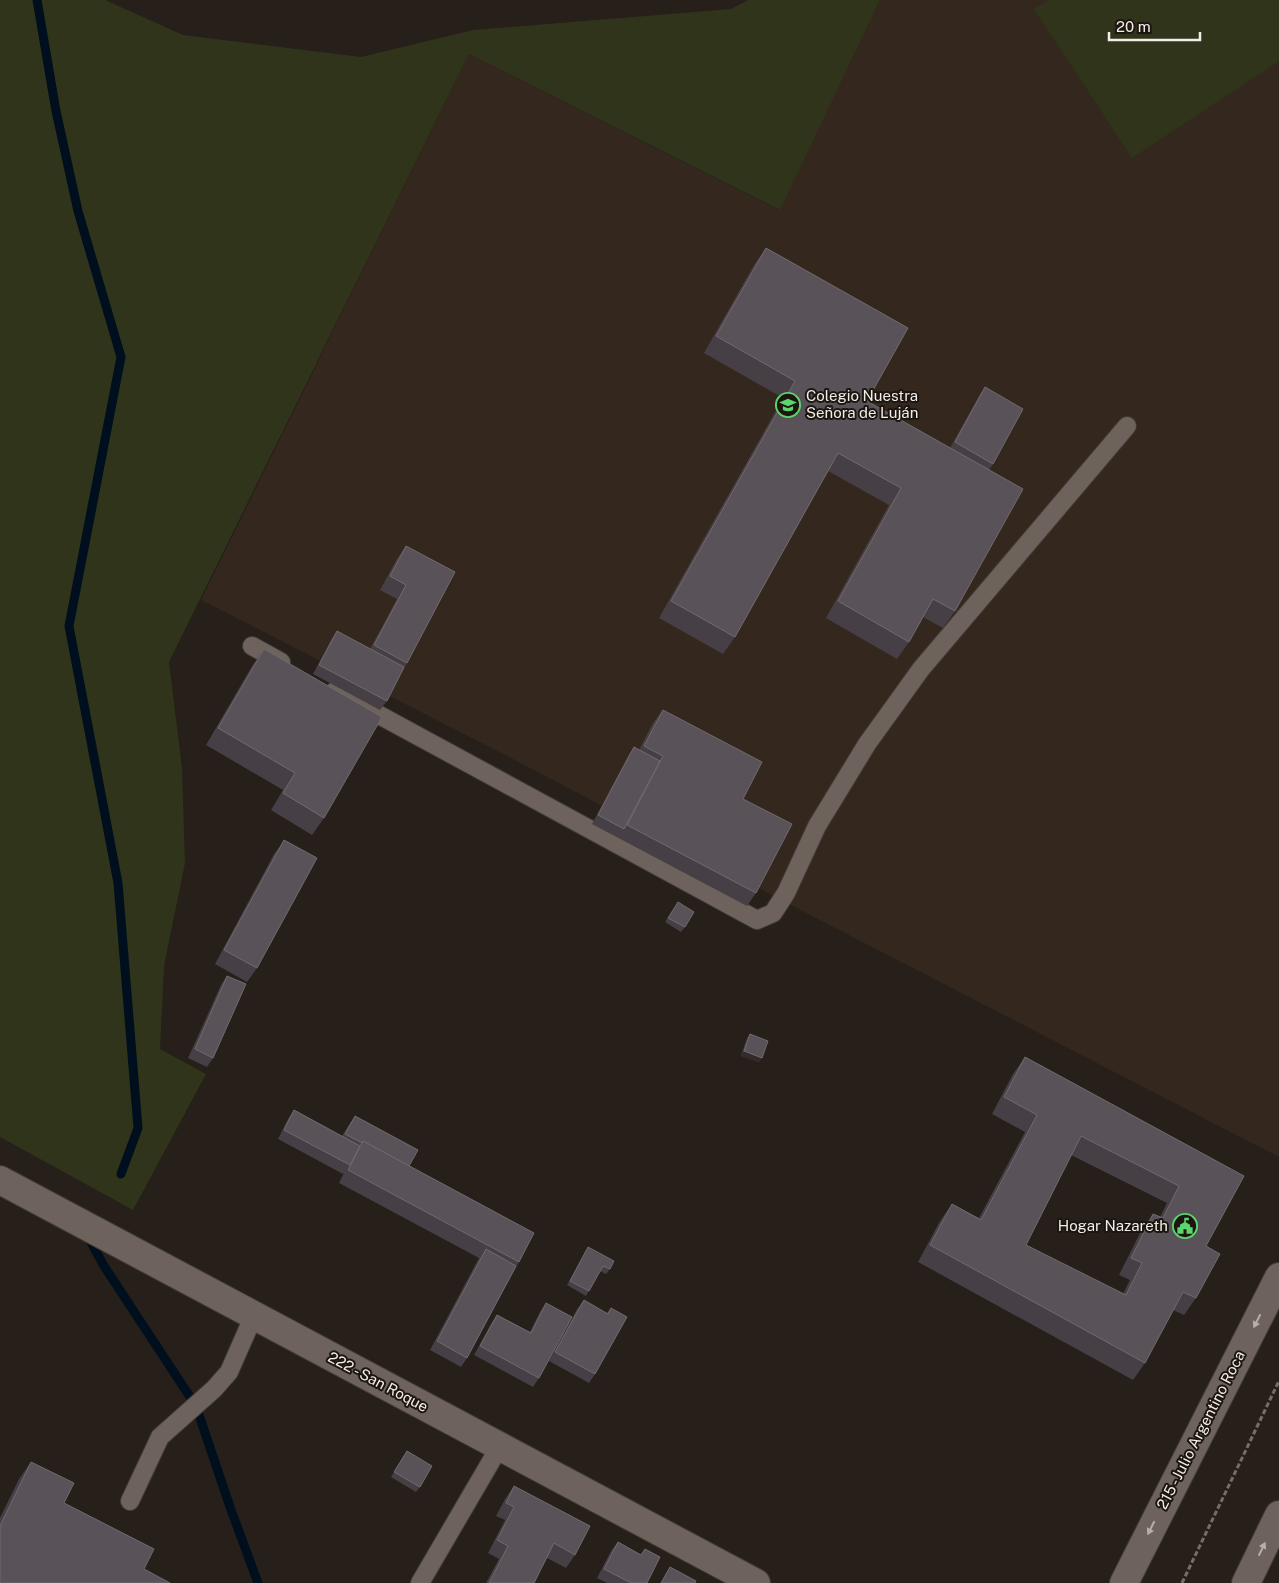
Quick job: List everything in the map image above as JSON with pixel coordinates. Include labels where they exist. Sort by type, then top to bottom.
[{"type":"street","name":"222 - San Roque","points":[[0,1180],[756,1583]]},
{"type":"street","name":"215 - Julio Argentino Roca","points":[[1124,1583],[1279,1277]]},
{"type":"street","points":[[1246,1583],[1279,1515]]},
{"type":"lane","points":[[322,684],[757,920],[773,913],[786,893],[817,826],[868,744],[921,669],[1127,426]]},
{"type":"lane","points":[[252,646],[295,669]]},
{"type":"lane","points":[[130,1501],[160,1437],[214,1389],[229,1372],[254,1315]]},
{"type":"lane","points":[[420,1583],[500,1446]]},
{"type":"path","points":[[1182,1583],[1279,1381]]},
{"type":"shaded area","name":"Colegio Nuestra Señora de Luján","points":[[880,0],[1279,0],[1279,1157],[509,757],[201,600],[469,54],[779,210]]},
{"type":"green space","points":[[0,0],[105,0],[183,35],[361,57],[473,30],[731,9],[748,0],[880,0],[780,210],[469,54],[169,662],[182,768],[185,863],[164,966],[160,1049],[206,1074],[133,1210],[0,1137]]},
{"type":"green space","points":[[1049,0],[1279,0],[1279,61],[1132,158],[1034,9]]},
{"type":"building","points":[[766,248],[908,328],[867,401],[1023,489],[955,611],[933,599],[909,642],[838,601],[901,488],[838,453],[735,637],[671,601],[795,381],[716,336]]},
{"type":"building","points":[[985,387],[1023,409],[993,464],[955,442]]},
{"type":"building","points":[[406,546],[455,572],[407,663],[374,645],[406,585],[390,576]]},
{"type":"building","points":[[337,631],[404,667],[387,701],[319,665]]},
{"type":"building","points":[[264,649],[382,717],[324,818],[283,793],[295,773],[218,728]]},
{"type":"building","points":[[663,710],[762,762],[743,799],[792,824],[756,893],[627,825],[663,756],[644,746]]},
{"type":"building","points":[[634,747],[660,761],[624,829],[598,815]]},
{"type":"building","points":[[284,840],[317,858],[257,968],[224,950]]},
{"type":"building","points":[[678,902],[694,912],[685,927],[668,918]]},
{"type":"building","points":[[227,976],[246,984],[213,1058],[195,1049]]},
{"type":"building","points":[[750,1034],[768,1041],[762,1058],[744,1051]]},
{"type":"building","name":"Hogar Nazareth","points":[[1025,1057],[1244,1176],[1206,1246],[1220,1254],[1196,1298],[1183,1292],[1145,1363],[930,1245],[952,1204],[981,1220],[1037,1115],[1004,1097]],"holes":[[[1081,1136],[1179,1186],[1163,1218],[1153,1214],[1131,1258],[1142,1263],[1126,1295],[1026,1245]]]},
{"type":"building","points":[[294,1110],[360,1146],[350,1165],[284,1130]]},
{"type":"building","points":[[355,1116],[418,1150],[409,1166],[363,1141],[362,1143],[345,1134]]},
{"type":"building","points":[[363,1141],[534,1233],[519,1262],[348,1170]]},
{"type":"building","points":[[588,1247],[614,1261],[610,1269],[603,1266],[589,1291],[570,1281]]},
{"type":"building","points":[[486,1249],[516,1266],[467,1358],[437,1341]]},
{"type":"building","points":[[584,1300],[608,1314],[611,1308],[627,1317],[595,1374],[555,1352]]},
{"type":"building","points":[[546,1303],[572,1317],[539,1378],[480,1346],[497,1315],[531,1333]]},
{"type":"building","points":[[407,1451],[432,1466],[420,1487],[394,1472]]},
{"type":"building","points":[[31,1462],[74,1483],[64,1503],[154,1549],[144,1569],[170,1583],[0,1583],[0,1526]]},
{"type":"building","points":[[514,1486],[590,1526],[575,1555],[554,1543],[534,1583],[489,1583],[508,1546],[497,1540],[514,1507],[506,1503]]},
{"type":"building","points":[[618,1542],[641,1555],[645,1549],[660,1557],[647,1583],[631,1583],[604,1569]]},
{"type":"building","points":[[670,1567],[696,1581],[695,1583],[661,1583]]},
{"type":"waterway","points":[[37,0],[56,111],[78,211],[121,357],[69,626],[118,883],[138,1128],[121,1174]]},
{"type":"waterway","points":[[91,1242],[104,1266],[196,1406],[258,1583]]},
{"type":"place","name":"Colegio Nuestra Señora de Luján","points":[[788,405]]},
{"type":"place","name":"Hogar Nazareth","points":[[1185,1226]]}]
